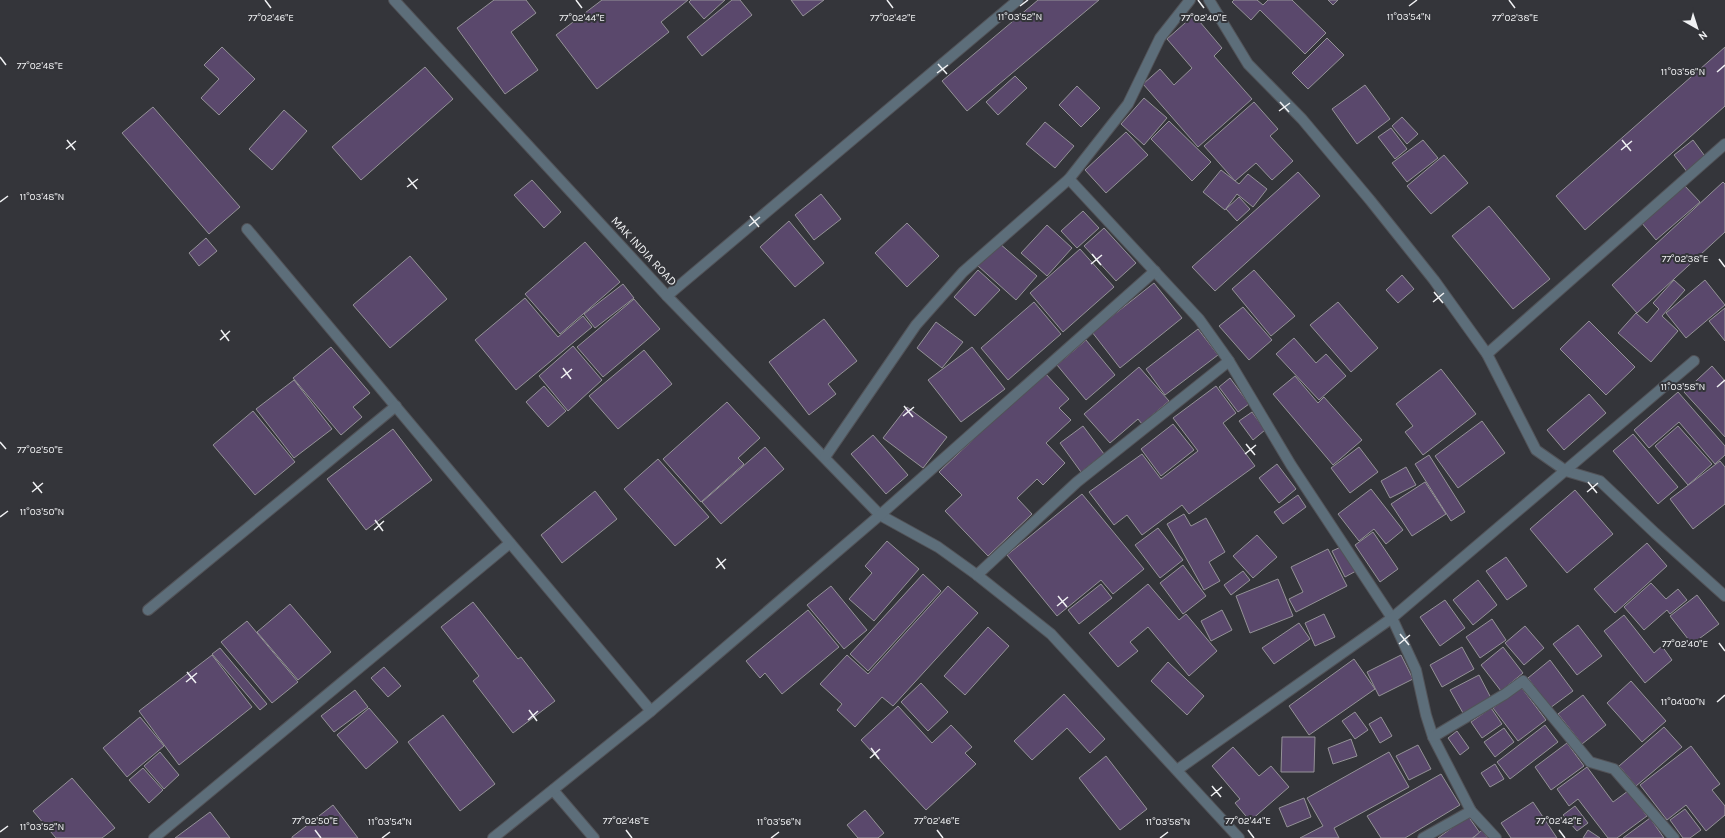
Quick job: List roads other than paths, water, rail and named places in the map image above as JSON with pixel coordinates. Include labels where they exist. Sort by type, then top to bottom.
[{"type":"street","name":"MAK INDIA ROAD","points":[[394,0],[667,296],[880,515],[938,547],[977,575],[1051,634],[1239,838]]},
{"type":"street","points":[[667,296],[1018,0]]},
{"type":"street","points":[[824,457],[916,325],[963,272],[1069,179],[1128,104],[1160,38],[1190,0]]},
{"type":"street","points":[[1209,0],[1248,64],[1302,119],[1370,200],[1434,280],[1487,354],[1536,450],[1566,471],[1600,481],[1654,533],[1725,596]]},
{"type":"street","points":[[1487,354],[1725,144]]},
{"type":"street","points":[[1069,179],[1199,320],[1229,361],[1291,465],[1392,618],[1416,670],[1426,715],[1433,737],[1471,811],[1496,838]]},
{"type":"street","points":[[247,229],[651,711]]},
{"type":"street","points":[[493,838],[651,711],[880,515],[1155,271]]},
{"type":"street","points":[[977,575],[1077,482],[1229,361]]},
{"type":"street","points":[[1177,770],[1392,618],[1694,362]]},
{"type":"street","points":[[148,610],[396,406]]},
{"type":"street","points":[[154,838],[510,543]]},
{"type":"street","points":[[1433,737],[1505,694],[1523,681],[1590,762],[1614,769],[1674,838]]},
{"type":"street","points":[[553,790],[594,838]]},
{"type":"street","points":[[1423,838],[1471,811]]}]
